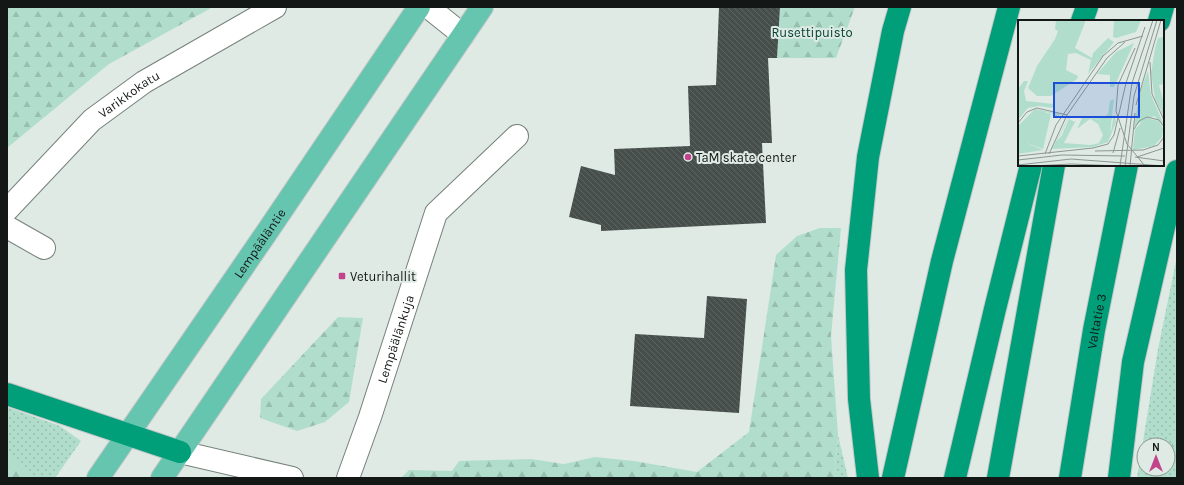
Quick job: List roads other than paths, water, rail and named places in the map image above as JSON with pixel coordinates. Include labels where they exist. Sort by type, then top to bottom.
[{"type":"highway","points":[[868,478],[859,399],[856,270],[868,157],[892,31],[900,7]]},
{"type":"highway","points":[[893,478],[942,261],[1009,7]]},
{"type":"highway","points":[[1083,20],[1087,7]]},
{"type":"highway","points":[[1159,20],[1162,7]]},
{"type":"highway","points":[[955,478],[996,301],[1031,166]]},
{"type":"highway","points":[[998,478],[1054,166]]},
{"type":"highway","name":"Valtatie 3","points":[[1070,478],[1094,330],[1126,166]]},
{"type":"highway","points":[[1119,478],[1134,362],[1177,171]]},
{"type":"highway","points":[[7,394],[180,452]]},
{"type":"main road","name":"Lempääläntie","points":[[98,478],[419,7]]},
{"type":"main road","points":[[162,478],[482,7]]},
{"type":"street","name":"Varikkokatu","points":[[7,210],[92,120],[144,82],[275,7]]},
{"type":"street","points":[[428,7],[463,35]]},
{"type":"street","name":"Lempäälänkuja","points":[[348,478],[370,417],[436,214],[517,136]]},
{"type":"street","points":[[7,227],[44,248]]},
{"type":"street","points":[[180,452],[292,478]]},
{"type":"place","name":"TaM skate center","points":[[688,157]]},
{"type":"place","name":"Veturihallit","points":[[342,276]]},
{"type":"park label","name":"Rusettipuisto","points":[[812,32]]}]
